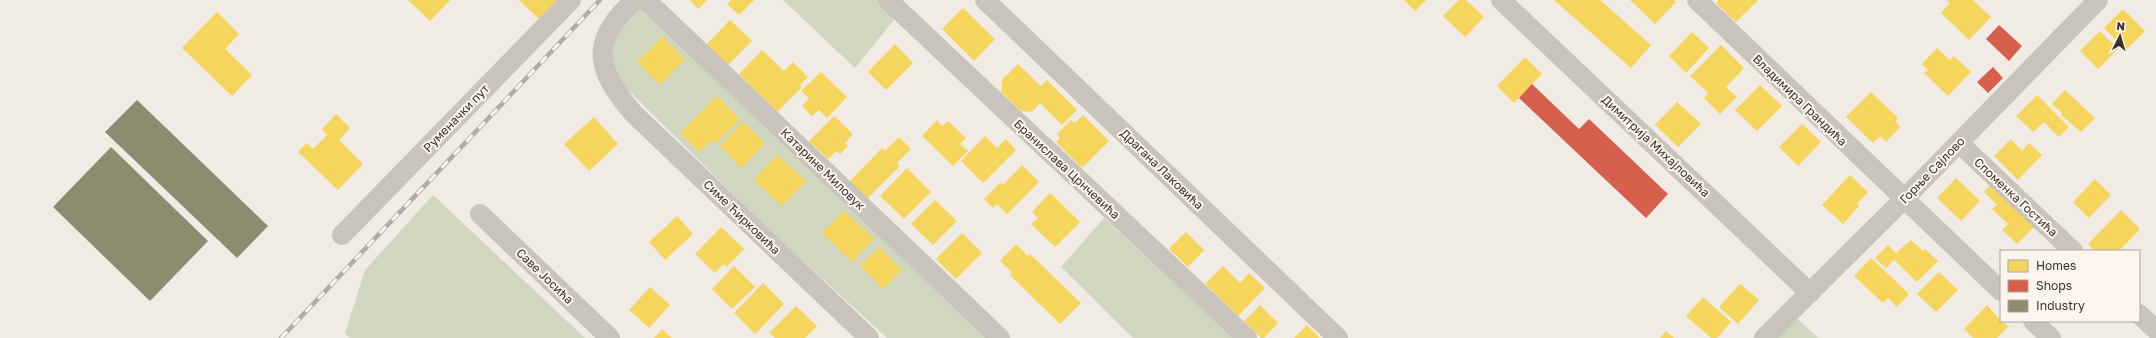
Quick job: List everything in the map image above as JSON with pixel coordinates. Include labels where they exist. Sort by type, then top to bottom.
[{"type":"street","name":"Руменачки пут","points":[[342,235],[571,0]]},
{"type":"street","name":"Симе Ћирковића","points":[[635,0],[621,13],[613,25],[602,52],[602,63],[616,93],[634,114],[869,338]]},
{"type":"street","name":"Катарине Миловук","points":[[646,0],[1000,338]]},
{"type":"street","name":"Бранислава Црнчевића","points":[[888,0],[1247,338]]},
{"type":"street","name":"Драгана Лаковића","points":[[985,0],[1338,338]]},
{"type":"street","name":"Димитрија Михајловића","points":[[1501,0],[1810,293]]},
{"type":"street","name":"Владимира Грандића","points":[[1697,0],[1903,200],[2000,290]]},
{"type":"street","name":"Горње Сајлово","points":[[1764,338],[1903,200],[2098,0]]},
{"type":"street","name":"Споменка Гостића","points":[[1959,143],[2072,250]]},
{"type":"street","name":"Саве Јосића","points":[[480,214],[610,338]]},
{"type":"street","points":[[2140,315],[2156,330]]},
{"type":"street","points":[[2034,322],[2051,338]]},
{"type":"green space","points":[[783,0],[880,0],[897,16],[855,68]]},
{"type":"green space","points":[[641,6],[993,338],[887,338],[765,226],[614,76],[611,39]]},
{"type":"green space","points":[[433,195],[585,338],[350,338],[345,333],[365,270]]},
{"type":"green space","points":[[1104,218],[1233,338],[1133,338],[1061,267]]},
{"type":"green space","points":[[1795,316],[1818,338],[1773,338]]},
{"type":"building: Homes","points":[[408,0],[450,0],[430,21]]},
{"type":"building: Homes","points":[[519,0],[562,0],[541,21]]},
{"type":"building: Homes","points":[[690,0],[707,0],[698,9]]},
{"type":"building: Homes","points":[[731,0],[754,0],[739,15],[727,4]]},
{"type":"building: Homes","points":[[1404,0],[1426,0],[1415,11]]},
{"type":"building: Homes","points":[[1459,0],[1466,0],[1484,17],[1465,37],[1443,16]]},
{"type":"building: Homes","points":[[1554,0],[1600,0],[1651,45],[1631,68]]},
{"type":"building: Homes","points":[[1630,0],[1674,0],[1676,2],[1655,24]]},
{"type":"building: Homes","points":[[1719,0],[1758,0],[1736,22],[1716,3]]},
{"type":"building: Homes","points":[[1946,0],[1973,0],[1991,17],[1969,40],[1941,13],[1950,3]]},
{"type":"building: Homes","points":[[963,8],[995,39],[974,61],[942,29]]},
{"type":"building: Homes","points":[[2123,9],[2145,31],[2126,50],[2104,28]]},
{"type":"building: Homes","points":[[217,12],[239,34],[225,49],[252,75],[232,96],[182,48]]},
{"type":"building: Homes","points":[[730,20],[752,41],[726,67],[705,46]]},
{"type":"building: Homes","points":[[2100,31],[2118,49],[2098,69],[2080,51]]},
{"type":"building: Homes","points":[[1692,32],[1709,48],[1686,73],[1669,56]]},
{"type":"building: Homes","points":[[662,37],[685,59],[660,85],[637,62]]},
{"type":"building: Homes","points":[[895,44],[913,63],[886,90],[868,72]]},
{"type":"building: Homes","points":[[1721,45],[1744,68],[1726,87],[1737,97],[1720,114],[1704,98],[1708,93],[1690,76]]},
{"type":"building: Homes","points":[[1937,48],[1950,60],[1954,56],[1971,72],[1948,96],[1924,73],[1928,70],[1922,64]]},
{"type":"building: Homes","points":[[762,50],[784,71],[793,62],[808,77],[800,85],[802,87],[777,112],[739,74]]},
{"type":"building: Homes","points":[[1525,57],[1542,74],[1514,103],[1497,86]]},
{"type":"building: Homes","points":[[1018,64],[1041,86],[1047,80],[1077,110],[1062,125],[1040,103],[1032,112],[1021,111],[1001,92],[1002,80]]},
{"type":"building: Homes","points":[[821,72],[847,97],[827,118],[819,110],[812,116],[802,106],[809,98],[801,91]]},
{"type":"building: Homes","points":[[1760,85],[1782,106],[1757,131],[1735,110]]},
{"type":"building: Homes","points":[[2065,90],[2095,118],[2081,132],[2061,115],[2062,113],[2052,104]]},
{"type":"building: Homes","points":[[1871,92],[1898,118],[1895,121],[1900,127],[1886,142],[1880,136],[1873,143],[1846,117]]},
{"type":"building: Homes","points":[[2037,95],[2069,127],[2059,137],[2044,122],[2033,132],[2016,116]]},
{"type":"building: Homes","points":[[717,96],[740,119],[715,144],[712,140],[699,152],[680,133]]},
{"type":"building: Homes","points":[[1677,102],[1701,124],[1678,147],[1655,125]]},
{"type":"building: Homes","points":[[336,114],[350,128],[339,140],[363,164],[338,190],[298,152],[307,143],[313,149],[327,135],[322,129]]},
{"type":"building: Homes","points":[[1083,115],[1109,141],[1082,168],[1056,142],[1060,138],[1057,134],[1071,120],[1075,123]]},
{"type":"building: Homes","points":[[834,116],[853,134],[845,143],[848,146],[840,154],[837,151],[828,159],[809,141]]},
{"type":"building: Homes","points":[[594,117],[618,144],[589,171],[564,144]]},
{"type":"building: Homes","points":[[937,120],[942,126],[948,121],[966,138],[960,144],[968,151],[953,166],[922,136]]},
{"type":"building: Homes","points":[[743,122],[765,143],[742,168],[720,146]]},
{"type":"building: Homes","points":[[1802,124],[1821,142],[1798,166],[1779,147]]},
{"type":"building: Homes","points":[[985,136],[997,148],[1006,139],[1016,150],[983,183],[961,161]]},
{"type":"building: Homes","points":[[899,137],[911,149],[897,163],[900,166],[867,199],[849,182],[882,148],[885,151]]},
{"type":"building: Homes","points":[[2011,139],[2022,151],[2029,143],[2042,155],[2018,180],[1994,156]]},
{"type":"building: Homes","points":[[777,155],[806,181],[782,206],[754,180]]},
{"type":"building: Homes","points":[[1022,165],[1039,182],[1007,214],[997,204],[993,208],[984,199],[1000,183],[1003,185]]},
{"type":"building: Homes","points":[[907,168],[931,192],[904,219],[880,196]]},
{"type":"building: Homes","points":[[1850,175],[1868,192],[1857,204],[1859,206],[1843,224],[1822,205]]},
{"type":"building: Homes","points":[[1956,178],[1980,201],[1961,221],[1937,198]]},
{"type":"building: Homes","points":[[2095,179],[2111,195],[2089,218],[2073,202]]},
{"type":"building: Homes","points":[[1993,183],[2036,225],[2017,244],[2002,230],[2008,224],[1992,209],[1997,205],[1984,192]]},
{"type":"building: Homes","points":[[1050,193],[1080,222],[1055,247],[1031,224],[1038,218],[1032,212]]},
{"type":"building: Homes","points":[[935,200],[957,221],[933,245],[911,224]]},
{"type":"building: Homes","points":[[2121,210],[2140,229],[2120,250],[2094,250],[2088,244]]},
{"type":"building: Homes","points":[[844,211],[874,239],[852,262],[822,233]]},
{"type":"building: Homes","points":[[677,216],[693,234],[665,260],[649,242]]},
{"type":"building: Homes","points":[[721,227],[744,249],[727,267],[724,264],[715,273],[695,254]]},
{"type":"building: Homes","points":[[1186,232],[1204,250],[1188,267],[1169,249]]},
{"type":"building: Homes","points":[[962,233],[982,253],[956,279],[936,259]]},
{"type":"building: Homes","points":[[1911,240],[1923,251],[1925,249],[1938,261],[1917,282],[1894,260],[1886,268],[1875,258],[1888,245],[1896,253]]},
{"type":"building: Homes","points":[[1016,244],[1028,256],[1030,254],[1081,303],[1060,324],[1010,275],[1012,272],[1000,261]]},
{"type":"building: Homes","points":[[879,247],[902,270],[883,289],[860,266]]},
{"type":"building: Homes","points":[[1871,258],[1909,294],[1897,307],[1888,298],[1883,303],[1854,276]]},
{"type":"building: Homes","points":[[734,266],[755,287],[732,309],[712,289]]},
{"type":"building: Homes","points":[[1223,266],[1240,283],[1249,273],[1265,288],[1238,316],[1205,284]]},
{"type":"building: Homes","points":[[1939,272],[1958,290],[1936,312],[1917,294]]},
{"type":"building: Homes","points":[[763,283],[784,304],[755,334],[734,313]]},
{"type":"building: Homes","points":[[1740,284],[1759,300],[1738,324],[1719,307]]},
{"type":"building: Homes","points":[[650,287],[670,305],[649,328],[629,310]]},
{"type":"building: Homes","points":[[1703,297],[1731,322],[1717,338],[1711,338],[1686,316]]},
{"type":"building: Homes","points":[[1260,305],[1278,323],[1264,338],[1261,338],[1244,321]]},
{"type":"building: Homes","points":[[1987,305],[2000,320],[2000,322],[2009,326],[1997,338],[1973,338],[1964,329]]},
{"type":"building: Homes","points":[[796,306],[817,326],[805,338],[775,338],[769,333]]},
{"type":"building: Homes","points":[[1307,325],[1320,338],[1294,338]]},
{"type":"building: Homes","points":[[662,329],[672,338],[654,338]]},
{"type":"building: Homes","points":[[1666,331],[1674,338],[1660,338]]},
{"type":"building: Shops","points":[[1999,25],[2022,46],[2009,61],[1986,39]]},
{"type":"building: Shops","points":[[1993,67],[2003,78],[1988,93],[1977,82]]},
{"type":"building: Shops","points":[[1532,84],[1579,129],[1589,119],[1668,194],[1646,218],[1519,98]]},
{"type":"building: Industry","points":[[137,100],[268,226],[237,258],[105,132]]},
{"type":"building: Industry","points":[[111,147],[208,241],[150,301],[53,207]]},
{"type":"railway","points":[[281,338],[600,0]]}]
